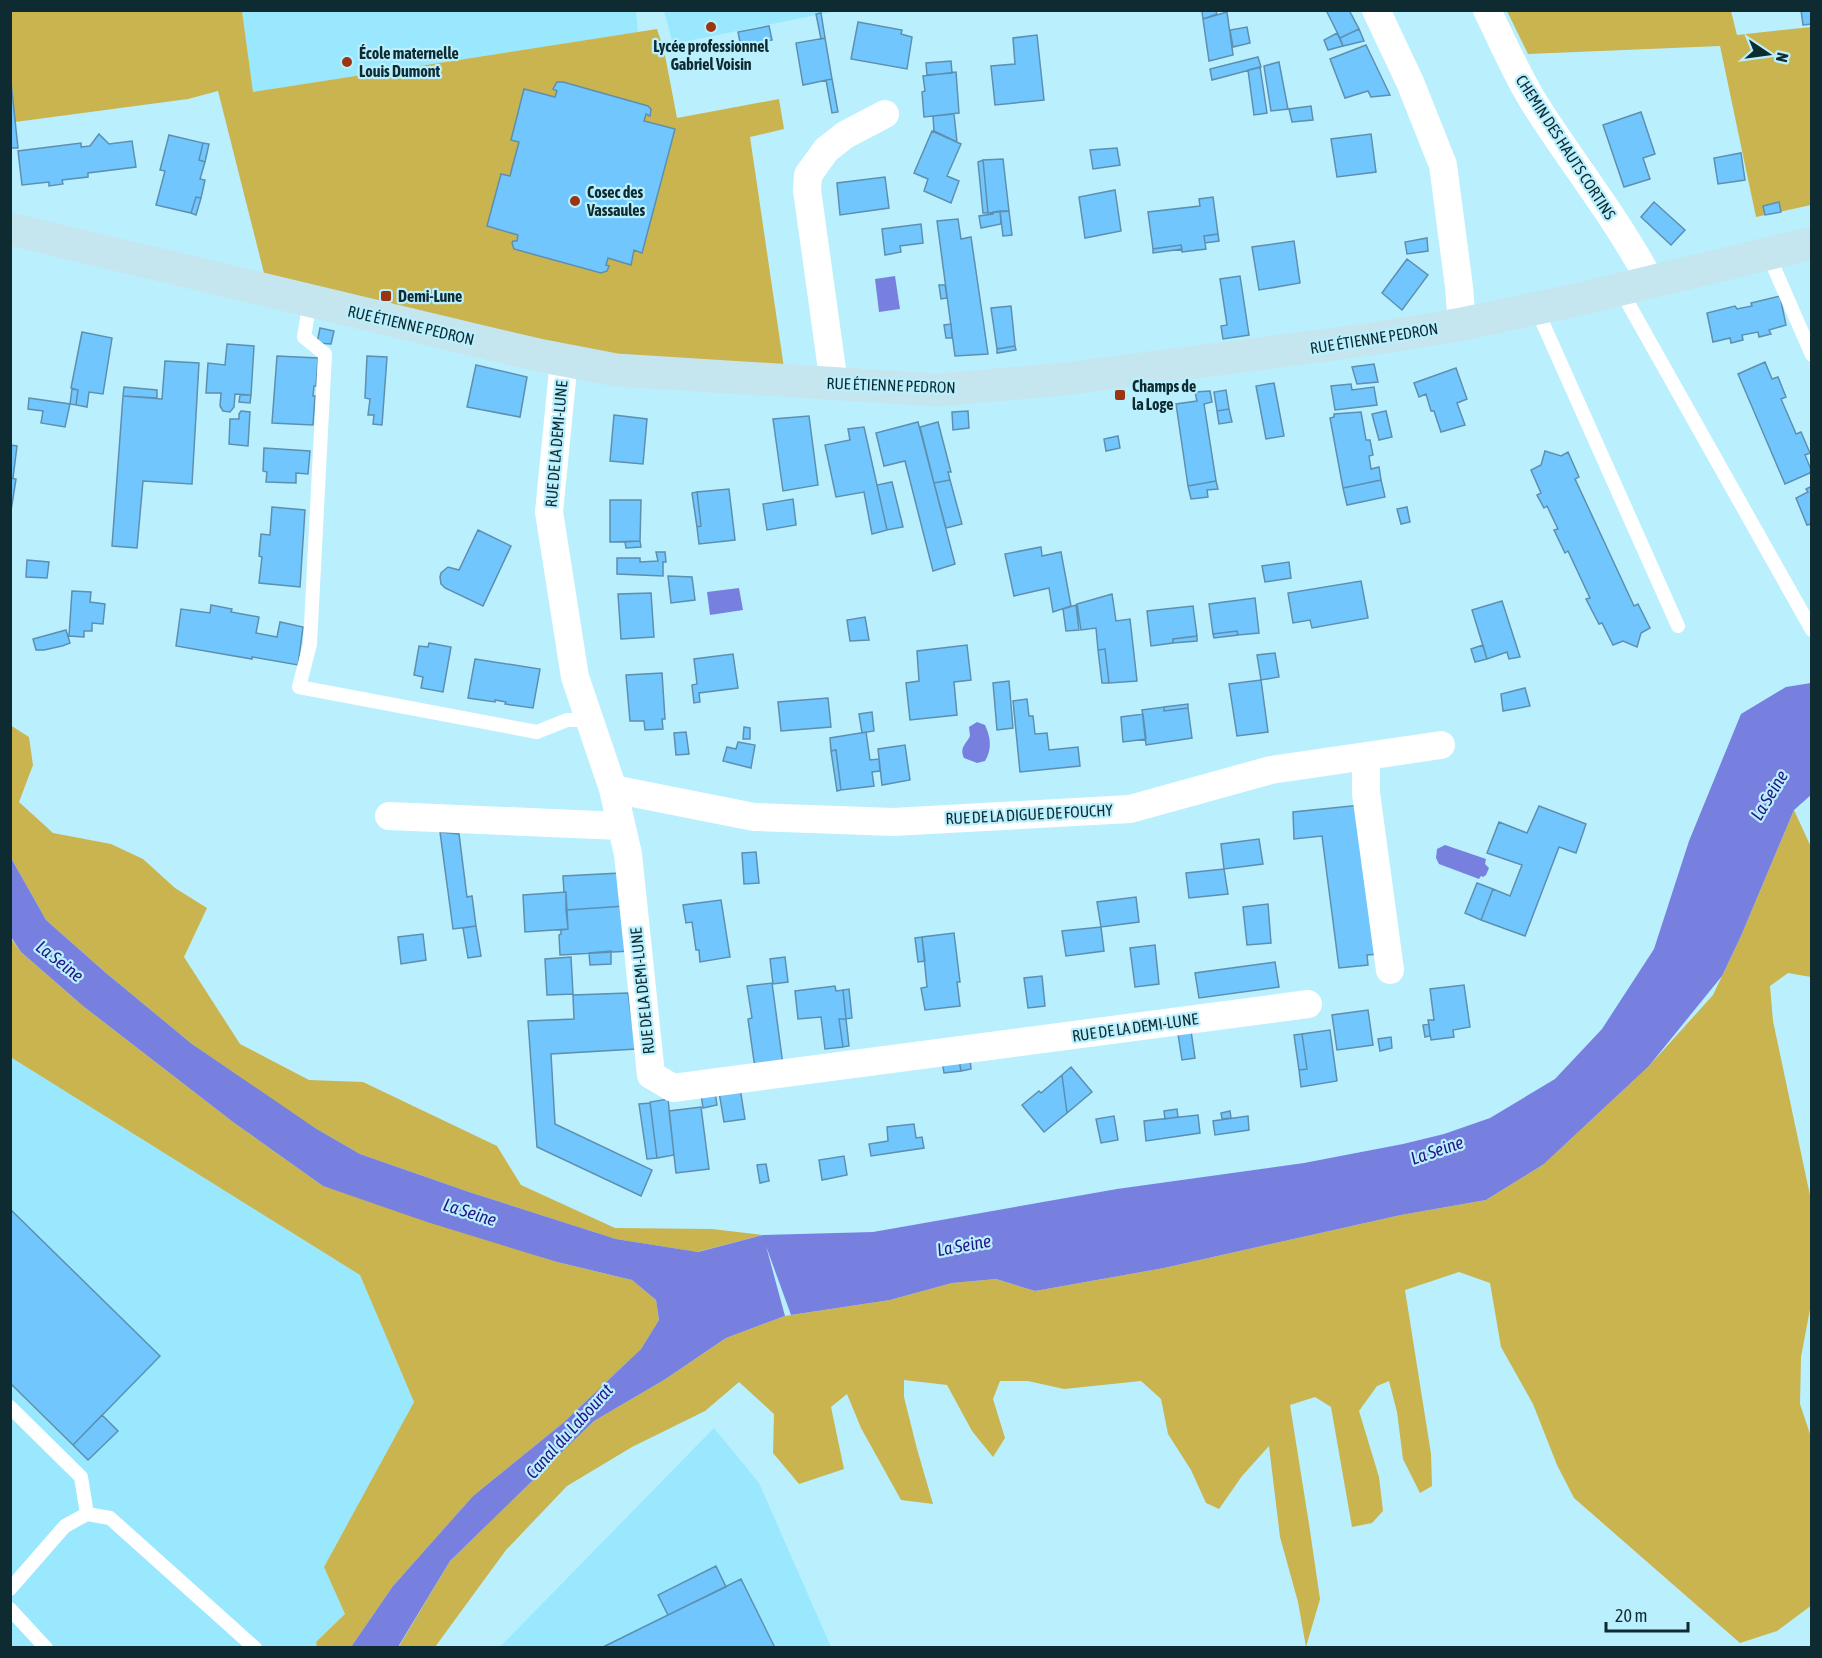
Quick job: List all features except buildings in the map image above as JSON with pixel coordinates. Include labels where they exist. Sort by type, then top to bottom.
[{"type":"street","points":[[1376,10],[1410,82],[1443,165],[1462,324]]},
{"type":"street","name":"CHEMIN DES HAUTS CORTINS","points":[[1487,10],[1513,64],[1539,110],[1633,248],[1635,285]]},
{"type":"street","points":[[834,384],[807,190],[808,175],[826,150],[845,135],[885,114]]},
{"type":"street","name":"RUE ÉTIENNE PEDRON","points":[[10,229],[564,360],[616,370],[938,390],[1064,379],[1328,346],[1462,324],[1812,243]]},
{"type":"street","name":"RUE DE LA DEMI-LUNE","points":[[564,360],[549,512],[575,677],[613,789],[628,854],[651,1075],[673,1088],[1308,1004]]},
{"type":"street","name":"RUE DE LA DIGUE DE FOUCHY","points":[[613,789],[754,816],[893,822],[1130,809],[1271,770],[1441,745]]},
{"type":"street","points":[[1366,756],[1366,793],[1390,970]]},
{"type":"street","points":[[389,816],[621,826]]},
{"type":"lane","points":[[1768,254],[1812,355]]},
{"type":"lane","points":[[1635,285],[1812,630]]},
{"type":"lane","points":[[310,300],[303,337],[325,354],[310,644],[299,687],[537,732],[567,720],[590,720]]},
{"type":"lane","points":[[1536,308],[1678,626]]},
{"type":"lane","points":[[10,1407],[81,1478],[87,1514]]},
{"type":"lane","points":[[10,1589],[65,1526],[87,1514],[110,1518],[255,1647]]},
{"type":"lane","points":[[10,1609],[46,1647]]},
{"type":"shaded area","name":"Lycée professionnel Gabriel Voisin","points":[[664,10],[836,11],[673,44]]},
{"type":"shaded area","points":[[10,11],[242,11],[253,92],[657,29],[664,50],[677,118],[779,99],[784,129],[750,137],[784,368],[530,350],[267,285],[218,91],[188,99],[15,122],[11,78]]},
{"type":"shaded area","name":"École maternelle Louis Dumont","points":[[242,11],[636,11],[638,32],[253,92]]},
{"type":"shaded area","points":[[1507,11],[1731,11],[1737,35],[1811,27],[1811,205],[1756,217],[1720,46],[1528,54]]},
{"type":"shaded area","points":[[10,725],[29,737],[33,765],[19,802],[53,833],[111,844],[143,859],[175,888],[207,908],[184,957],[240,1044],[309,1080],[363,1082],[497,1146],[521,1185],[615,1228],[712,1229],[763,1235],[697,1252],[616,1239],[360,1154],[308,1124],[192,1044],[46,920],[11,858]]},
{"type":"shaded area","points":[[1794,810],[1811,847],[1811,977],[1788,973],[1770,986],[1773,1021],[1811,1200],[1811,1304],[1801,1357],[1800,1404],[1811,1437],[1812,1605],[1777,1631],[1740,1643],[1574,1498],[1557,1465],[1533,1404],[1501,1347],[1490,1283],[1459,1272],[1405,1290],[1431,1454],[1432,1486],[1420,1493],[1403,1459],[1397,1412],[1389,1381],[1377,1386],[1359,1411],[1379,1477],[1383,1511],[1372,1523],[1352,1527],[1331,1407],[1315,1397],[1290,1405],[1320,1599],[1306,1647],[1298,1602],[1280,1537],[1269,1446],[1242,1476],[1219,1509],[1206,1503],[1191,1470],[1168,1434],[1161,1399],[1141,1381],[1064,1389],[1028,1381],[1000,1381],[993,1399],[1005,1438],[993,1457],[972,1431],[947,1385],[904,1380],[904,1397],[933,1504],[901,1500],[861,1428],[847,1394],[831,1407],[844,1469],[799,1484],[773,1453],[774,1414],[739,1382],[705,1411],[632,1447],[567,1486],[506,1550],[435,1647],[398,1648],[450,1561],[594,1421],[664,1380],[726,1338],[785,1316],[890,1300],[952,1283],[996,1279],[1035,1291],[1164,1268],[1401,1215],[1486,1200],[1544,1164],[1649,1066],[1713,995],[1741,936]]},
{"type":"shaded area","points":[[10,937],[21,952],[83,1006],[233,1122],[323,1186],[557,1262],[632,1280],[656,1300],[659,1320],[641,1349],[563,1423],[473,1496],[393,1586],[351,1647],[317,1647],[316,1642],[345,1614],[324,1567],[414,1402],[360,1275],[12,1058],[10,1055]]},
{"type":"shaded area","points":[[10,1055],[360,1275],[414,1402],[324,1567],[345,1614],[316,1642],[317,1647],[11,1647]]},
{"type":"shaded area","points":[[714,1428],[759,1483],[831,1647],[499,1648]]},
{"type":"water","points":[[895,276],[900,309],[879,312],[875,279]]},
{"type":"water","points":[[739,588],[743,610],[710,615],[707,592]]},
{"type":"water","points":[[1811,683],[1811,795],[1794,810],[1722,976],[1649,1066],[1544,1164],[1486,1200],[1401,1215],[1164,1268],[1035,1291],[996,1279],[952,1283],[890,1300],[791,1315],[766,1246],[785,1316],[726,1338],[664,1380],[594,1421],[450,1561],[398,1647],[351,1647],[393,1586],[473,1496],[563,1423],[641,1349],[659,1320],[656,1300],[632,1280],[557,1262],[427,1222],[323,1186],[233,1122],[83,1006],[21,952],[11,937],[11,858],[46,920],[192,1044],[315,1128],[360,1154],[469,1192],[616,1239],[698,1252],[763,1235],[873,1232],[1117,1189],[1304,1163],[1403,1144],[1444,1134],[1490,1118],[1555,1079],[1602,1029],[1654,949],[1689,841],[1741,714],[1786,687]]},
{"type":"water","points":[[977,722],[985,725],[990,743],[985,761],[977,763],[964,758],[962,751],[970,736],[969,727]]},
{"type":"water","points":[[1445,845],[1486,859],[1485,864],[1489,868],[1486,875],[1479,879],[1439,864],[1436,858],[1437,849]]},
{"type":"place","name":"Lycée professionnel Gabriel Voisin","points":[[711,27]]},
{"type":"place","name":"École maternelle Louis Dumont","points":[[347,62]]},
{"type":"place","name":"Cosec des Vassaules","points":[[575,201]]},
{"type":"place","name":"Demi-Lune","points":[[386,296]]},
{"type":"place","name":"Champs de la Loge","points":[[1120,395]]},
{"type":"water label","name":"La Seine","points":[[1769,795]]},
{"type":"water label","name":"La Seine","points":[[60,961]]},
{"type":"water label","name":"La Seine","points":[[1437,1150]]},
{"type":"water label","name":"La Seine","points":[[470,1212]]},
{"type":"water label","name":"La Seine","points":[[964,1245]]},
{"type":"water label","name":"Canal du Labourat","points":[[569,1431]]}]
